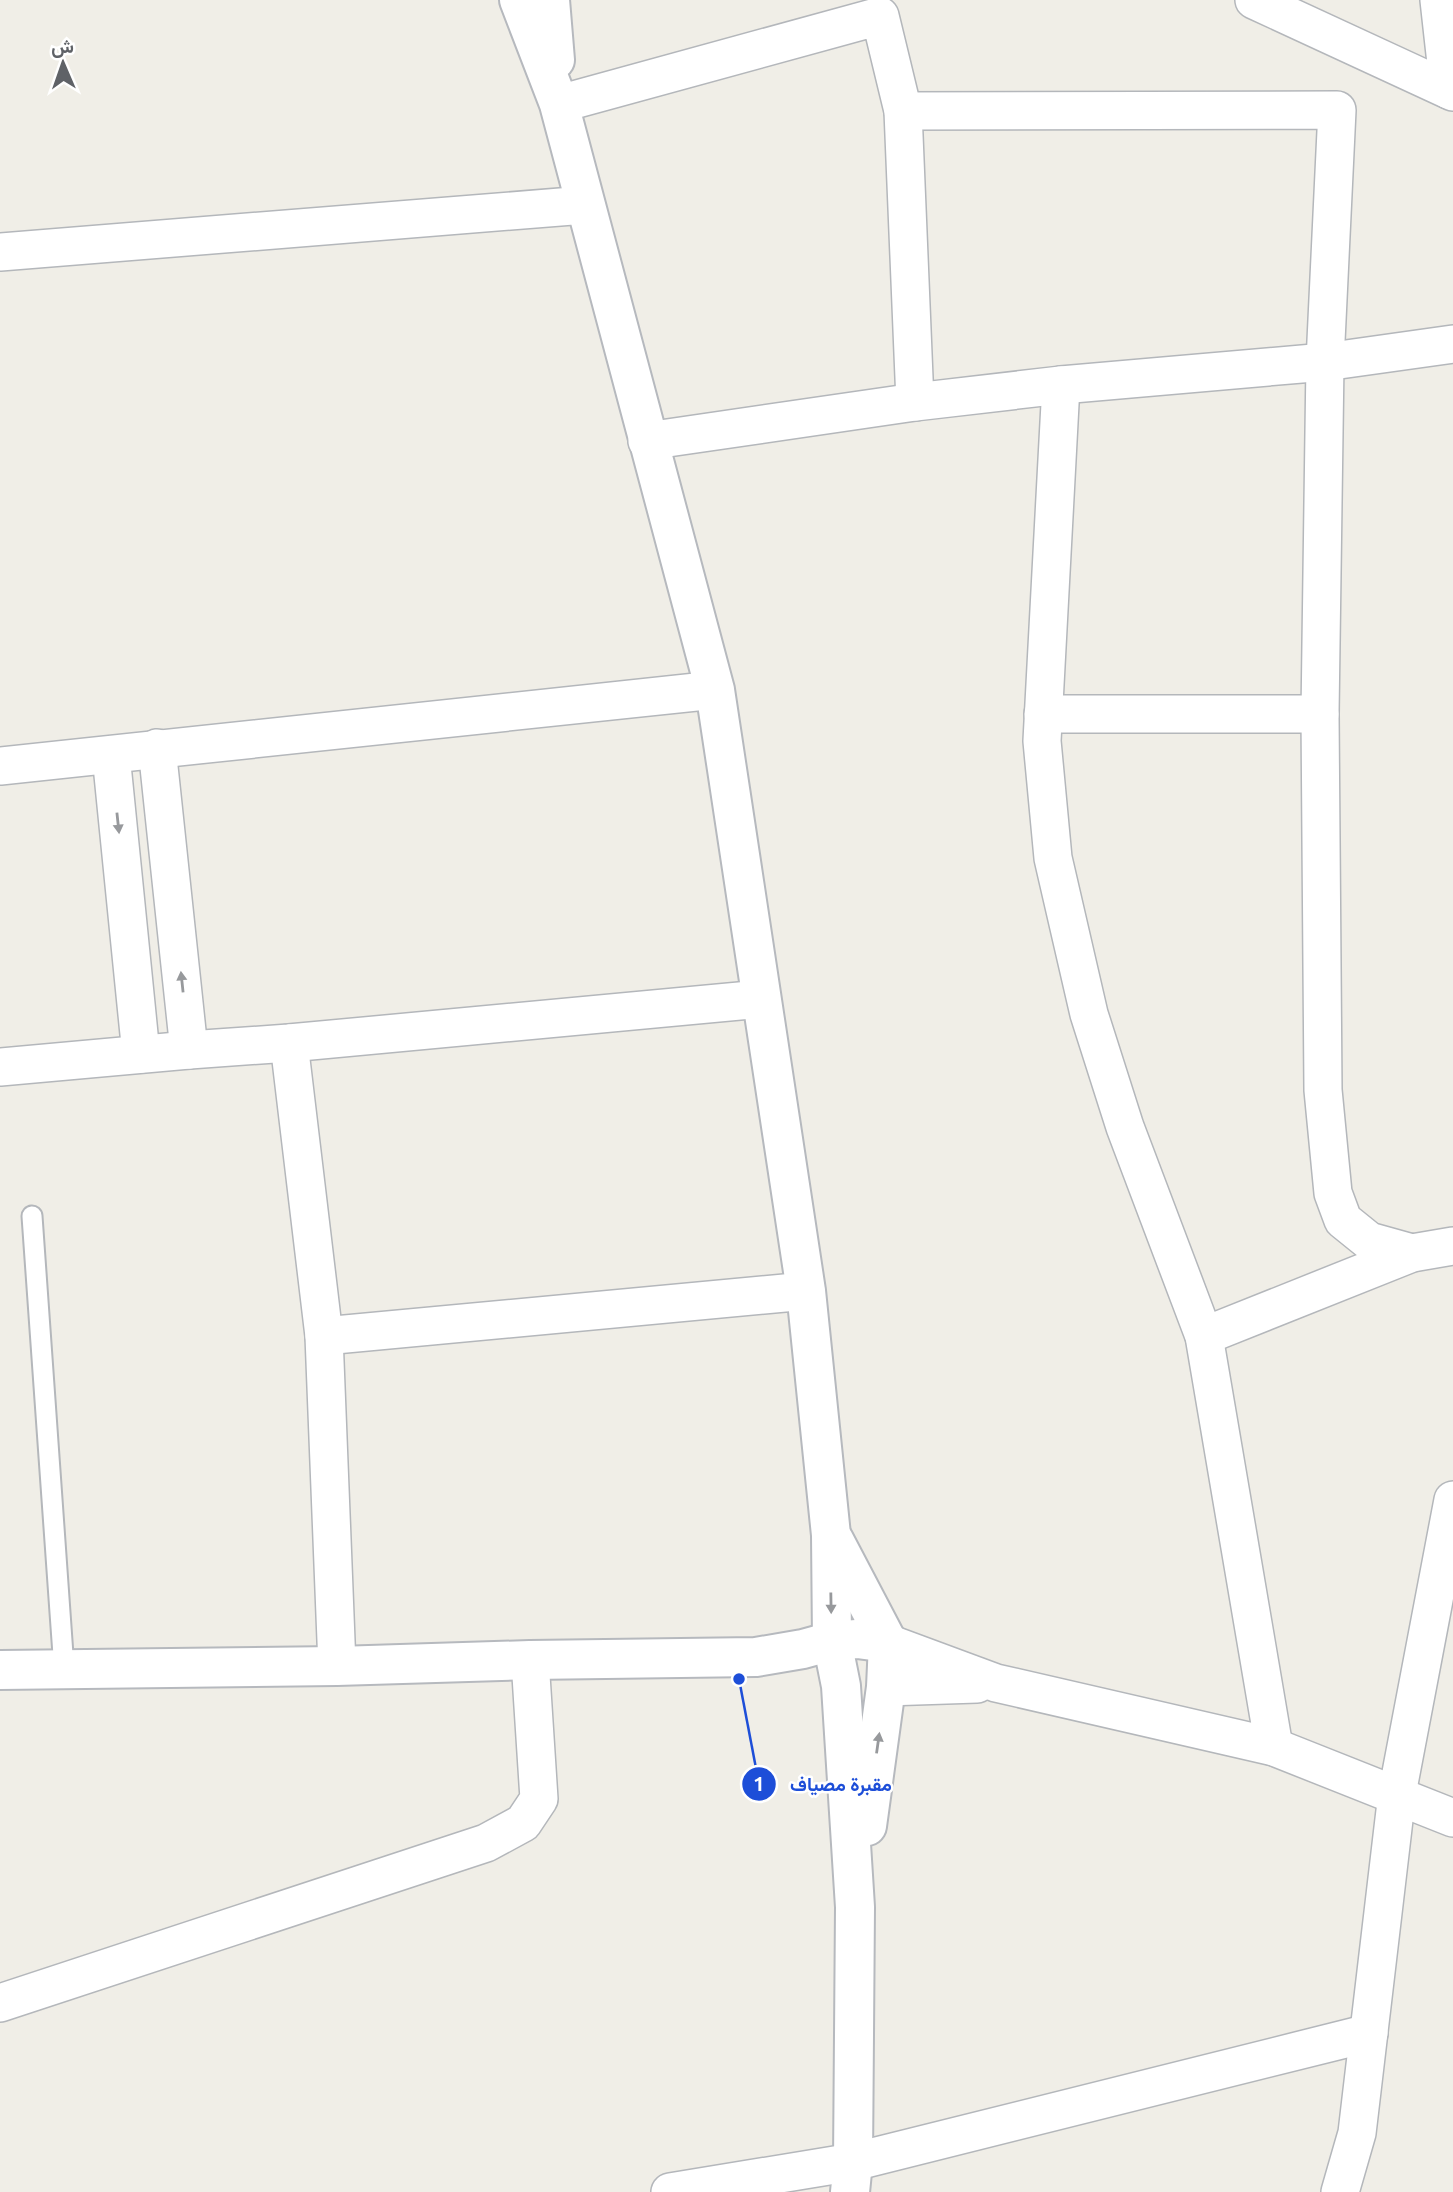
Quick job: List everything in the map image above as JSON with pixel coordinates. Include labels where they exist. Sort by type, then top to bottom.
[{"type":"main road","points":[[519,0],[559,104],[715,690],[806,1291],[831,1535],[832,1641],[841,1686],[855,1908],[851,2177]]},
{"type":"main road","points":[[550,0],[559,104]]},
{"type":"main road","points":[[831,1535],[888,1643],[886,1686],[855,1908]]},
{"type":"main road","points":[[0,1670],[755,1657],[803,1650],[832,1641],[857,1639],[888,1643]]},
{"type":"main road","points":[[755,1657],[841,1686],[886,1686]]},
{"type":"street","points":[[1255,0],[1451,91]]},
{"type":"street","points":[[1439,0],[1451,91]]},
{"type":"street","points":[[559,104],[880,16],[903,111],[915,402]]},
{"type":"street","points":[[903,111],[1337,110],[1325,362],[1320,714],[1323,1090],[1333,1193],[1343,1220],[1370,1241],[1412,1254]]},
{"type":"street","points":[[0,252],[585,205]]},
{"type":"street","points":[[647,441],[915,402],[1061,385],[1325,362],[1453,344]]},
{"type":"street","points":[[1061,385],[1042,741],[1053,859],[1089,1014],[1125,1127],[1204,1336],[1273,1747]]},
{"type":"street","points":[[0,766],[715,690]]},
{"type":"street","points":[[1044,714],[1320,714]]},
{"type":"street","points":[[157,748],[189,1049]]},
{"type":"street","points":[[111,755],[141,1054]]},
{"type":"street","points":[[0,1067],[761,999]]},
{"type":"street","points":[[289,1043],[324,1336],[337,1666]]},
{"type":"street","points":[[1204,1336],[1412,1254],[1453,1246]]},
{"type":"street","points":[[324,1336],[806,1291]]},
{"type":"street","points":[[1340,2192],[1357,2133],[1397,1794],[1453,1500]]},
{"type":"street","points":[[888,1643],[996,1683],[1273,1747],[1453,1818]]},
{"type":"street","points":[[0,2003],[486,1843],[523,1822],[539,1799],[530,1660]]},
{"type":"street","points":[[886,1686],[996,1683]]},
{"type":"street","points":[[670,2192],[851,2177],[1369,2033]]},
{"type":"lane","points":[[32,1216],[64,1669]]},
{"type":"place","name":"مقبرة مصياف","points":[[739,1679]]}]
